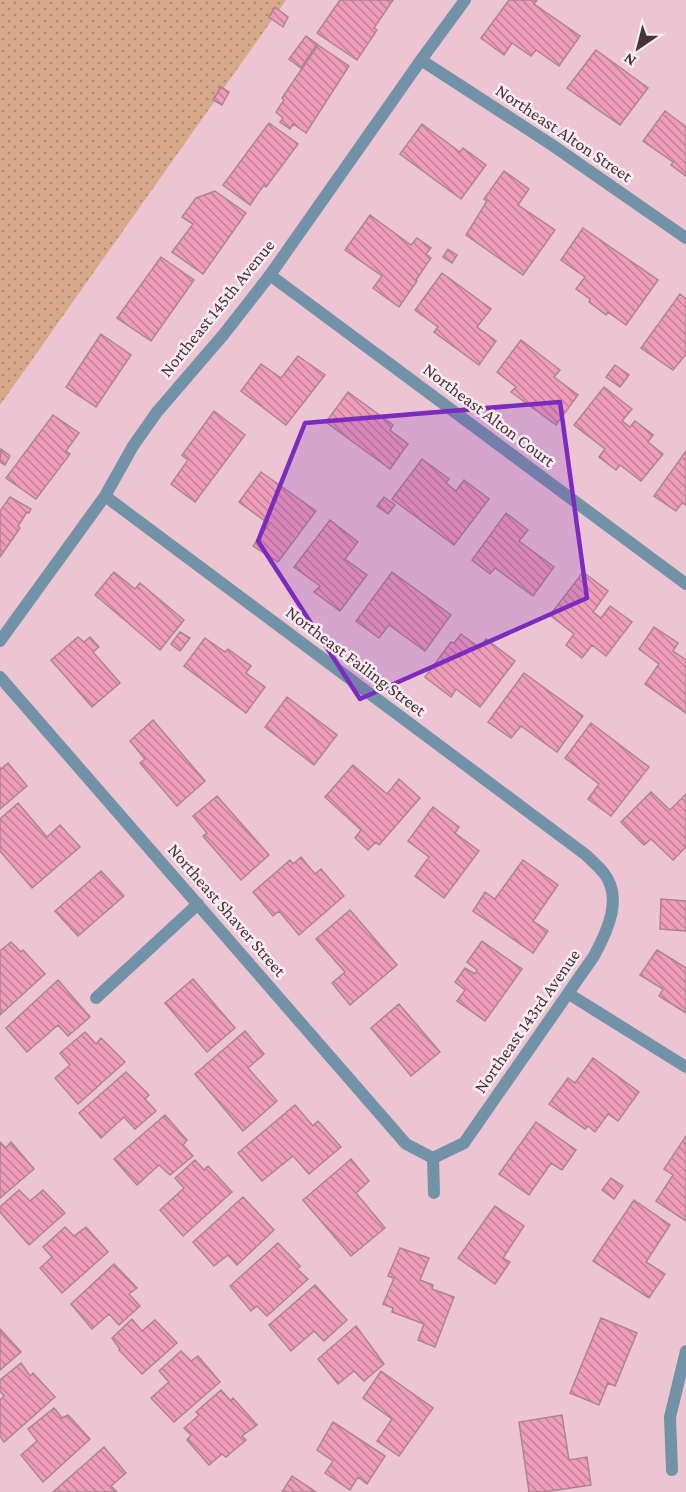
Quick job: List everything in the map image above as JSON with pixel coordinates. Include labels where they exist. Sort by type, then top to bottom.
[{"type":"street","name":"Northeast 145th Avenue","points":[[0,641],[105,496],[133,446],[157,412],[224,334],[270,275],[465,0]]},
{"type":"street","name":"Northeast Alton Street","points":[[421,60],[552,145],[686,238]]},
{"type":"street","name":"Northeast Alton Court","points":[[270,275],[686,584]]},
{"type":"street","name":"Northeast Failing Street","points":[[105,496],[586,855]]},
{"type":"street","name":"Northeast Shaver Street","points":[[0,677],[406,1144],[433,1158]]},
{"type":"street","name":"Northeast 143rd Avenue","points":[[433,1158],[464,1143],[569,994],[594,956],[608,929],[612,906],[612,887],[604,873],[586,855]]},
{"type":"street","points":[[96,998],[198,904]]},
{"type":"street","points":[[569,994],[686,1067]]},
{"type":"street","points":[[433,1158],[434,1192]]},
{"type":"street","points":[[672,1470],[670,1417],[686,1351]]},
{"type":"highlighted area","points":[[560,402],[587,598],[360,699],[258,541],[305,423]]},
{"type":"shaded area","points":[[0,0],[286,0],[0,405]]},
{"type":"building","points":[[340,0],[393,0],[374,28],[377,30],[357,60],[317,33]]},
{"type":"building","points":[[509,0],[537,0],[534,4],[580,36],[559,66],[536,50],[531,56],[512,43],[504,55],[481,38]]},
{"type":"building","points":[[275,7],[288,17],[283,27],[269,17]]},
{"type":"building","points":[[306,36],[317,44],[301,68],[289,59]]},
{"type":"building","points":[[318,45],[349,66],[306,133],[293,124],[290,129],[280,122],[283,118],[276,112],[284,100],[282,98]]},
{"type":"building","points":[[596,50],[648,88],[620,125],[567,88]]},
{"type":"building","points":[[221,87],[229,92],[222,105],[213,100]]},
{"type":"building","points":[[665,111],[686,127],[686,176],[671,165],[673,162],[643,141]]},
{"type":"building","points":[[269,123],[298,144],[250,205],[223,185]]},
{"type":"building","points":[[422,124],[460,152],[463,148],[486,165],[461,199],[400,154]]},
{"type":"building","points":[[504,171],[529,189],[518,205],[555,230],[523,275],[466,235],[487,201],[484,199]]},
{"type":"building","points":[[215,191],[246,213],[203,274],[172,252],[193,224],[182,217],[196,198]]},
{"type":"building","points":[[370,215],[411,245],[417,238],[431,248],[426,254],[431,258],[399,307],[373,288],[382,276],[345,250]]},
{"type":"building","points":[[583,228],[658,280],[626,325],[608,312],[606,315],[576,289],[585,277],[561,260]]},
{"type":"building","points":[[448,249],[457,255],[452,263],[443,257]]},
{"type":"building","points":[[161,257],[194,280],[151,341],[117,318]]},
{"type":"building","points":[[442,273],[491,309],[477,327],[496,341],[479,365],[434,332],[438,327],[415,310]]},
{"type":"building","points":[[680,294],[686,299],[686,354],[673,370],[641,348]]},
{"type":"building","points":[[101,334],[131,355],[96,407],[66,387]]},
{"type":"building","points":[[521,340],[560,370],[554,377],[578,395],[556,425],[511,392],[516,387],[497,372]]},
{"type":"building","points":[[298,356],[325,375],[286,425],[241,391],[261,364],[281,378]]},
{"type":"building","points":[[615,365],[629,375],[620,387],[606,377]]},
{"type":"building","points":[[604,387],[632,409],[622,421],[630,427],[635,421],[653,435],[648,442],[663,454],[641,481],[620,465],[616,470],[599,457],[605,449],[574,425]]},
{"type":"building","points":[[348,392],[393,425],[390,430],[408,444],[390,469],[326,422]]},
{"type":"building","points":[[214,411],[245,435],[195,502],[171,484],[188,460],[182,455]]},
{"type":"building","points":[[53,415],[79,433],[66,451],[70,454],[36,499],[6,478]]},
{"type":"building","points":[[1,449],[10,456],[5,465],[0,462]]},
{"type":"building","points":[[686,451],[686,505],[682,503],[676,511],[654,496]]},
{"type":"building","points":[[422,459],[449,479],[446,483],[456,491],[464,480],[489,499],[454,545],[392,499]]},
{"type":"building","points":[[261,472],[316,511],[278,562],[253,546],[269,524],[239,502]]},
{"type":"building","points":[[10,497],[31,509],[0,557],[0,511]]},
{"type":"building","points":[[384,497],[395,505],[388,514],[377,506]]},
{"type":"building","points":[[506,513],[528,530],[519,541],[554,567],[533,596],[495,568],[490,574],[472,560]]},
{"type":"building","points":[[330,520],[358,542],[345,559],[367,575],[340,611],[314,592],[320,586],[294,567]]},
{"type":"building","points":[[114,572],[135,589],[140,583],[184,620],[160,650],[95,595]]},
{"type":"building","points":[[392,572],[451,615],[425,651],[389,625],[379,638],[356,621]]},
{"type":"building","points":[[583,572],[608,591],[593,612],[601,618],[610,606],[632,622],[606,656],[592,645],[582,658],[566,645],[574,634],[550,615]]},
{"type":"building","points":[[654,627],[678,643],[673,651],[686,660],[686,713],[645,684],[659,664],[639,649]]},
{"type":"building","points":[[180,632],[190,638],[180,651],[171,644]]},
{"type":"building","points":[[461,634],[480,648],[486,639],[515,661],[480,707],[456,689],[451,697],[425,677],[451,642],[454,643]]},
{"type":"building","points":[[78,637],[84,642],[90,637],[99,647],[93,652],[120,683],[92,707],[51,660]]},
{"type":"building","points":[[205,638],[225,652],[228,649],[251,666],[246,673],[265,687],[246,713],[184,666]]},
{"type":"building","points":[[524,673],[583,716],[557,752],[521,726],[511,738],[488,722]]},
{"type":"building","points":[[287,697],[337,735],[314,765],[265,727]]},
{"type":"building","points":[[153,720],[205,781],[177,806],[140,763],[145,759],[130,741]]},
{"type":"building","points":[[591,723],[649,767],[611,816],[588,799],[599,784],[565,758]]},
{"type":"building","points":[[8,763],[27,786],[0,809],[0,767],[1,769]]},
{"type":"building","points":[[353,765],[387,794],[399,779],[420,798],[379,845],[376,842],[368,850],[355,838],[361,830],[325,797]]},
{"type":"building","points":[[651,792],[670,810],[686,794],[686,847],[673,860],[651,839],[644,845],[621,822]]},
{"type":"building","points":[[217,796],[269,855],[241,880],[203,836],[207,833],[193,816]]},
{"type":"building","points":[[18,803],[47,837],[60,825],[80,847],[32,888],[0,851],[0,819]]},
{"type":"building","points":[[433,807],[459,827],[455,833],[479,851],[444,898],[415,876],[429,857],[408,841]]},
{"type":"building","points":[[301,857],[315,874],[321,869],[344,896],[299,935],[279,911],[273,916],[253,892],[290,860],[293,864]]},
{"type":"building","points":[[523,860],[558,885],[533,921],[548,931],[533,953],[473,911],[485,892],[495,899]]},
{"type":"building","points":[[101,871],[124,896],[78,936],[55,911]]},
{"type":"building","points":[[661,899],[686,901],[686,931],[660,929]]},
{"type":"building","points":[[350,910],[397,965],[350,1005],[332,983],[345,972],[316,939]]},
{"type":"building","points":[[482,941],[522,969],[485,1021],[457,1001],[465,990],[455,982],[465,968],[475,974],[477,970],[467,962]]},
{"type":"building","points":[[11,942],[21,952],[23,950],[45,974],[0,1015],[0,951]]},
{"type":"building","points":[[657,950],[686,968],[686,1013],[659,996],[663,989],[640,975]]},
{"type":"building","points":[[193,979],[235,1028],[207,1052],[165,1003]]},
{"type":"building","points":[[58,980],[90,1017],[68,1036],[58,1025],[27,1052],[6,1028]]},
{"type":"building","points":[[399,1004],[440,1052],[411,1076],[371,1028]]},
{"type":"building","points":[[245,1031],[264,1054],[248,1068],[277,1101],[243,1131],[195,1074]]},
{"type":"building","points":[[85,1032],[96,1044],[101,1038],[125,1062],[78,1104],[55,1078],[70,1065],[60,1053]]},
{"type":"building","points":[[593,1058],[639,1092],[618,1121],[608,1114],[595,1132],[588,1126],[585,1129],[549,1104],[568,1078],[575,1083]]},
{"type":"building","points":[[126,1072],[149,1095],[145,1099],[156,1111],[135,1129],[124,1117],[101,1138],[79,1113]]},
{"type":"building","points":[[295,1105],[313,1126],[318,1121],[341,1147],[309,1174],[293,1156],[262,1181],[238,1153]]},
{"type":"building","points":[[165,1115],[187,1140],[183,1145],[193,1156],[170,1175],[159,1165],[137,1185],[114,1159]]},
{"type":"building","points":[[536,1122],[576,1150],[562,1170],[551,1163],[529,1195],[499,1174]]},
{"type":"building","points":[[686,1136],[686,1221],[656,1201],[673,1175],[664,1169]]},
{"type":"building","points":[[0,1142],[6,1148],[11,1142],[34,1169],[0,1198]]},
{"type":"building","points":[[351,1159],[369,1181],[356,1193],[385,1228],[351,1256],[303,1200]]},
{"type":"building","points":[[195,1160],[204,1170],[208,1166],[232,1192],[183,1236],[160,1210],[184,1188],[175,1178]]},
{"type":"building","points":[[611,1178],[623,1186],[614,1199],[602,1190]]},
{"type":"building","points":[[19,1190],[30,1201],[43,1190],[65,1213],[29,1245],[0,1212],[0,1207]]},
{"type":"building","points":[[243,1197],[274,1230],[237,1265],[228,1255],[214,1266],[193,1242]]},
{"type":"building","points":[[634,1200],[670,1225],[646,1262],[665,1274],[649,1298],[593,1261]]},
{"type":"building","points":[[495,1206],[524,1226],[503,1258],[510,1262],[495,1284],[458,1258]]},
{"type":"building","points":[[65,1227],[74,1236],[86,1227],[108,1252],[62,1293],[40,1268],[52,1257],[43,1247]]},
{"type":"building","points":[[278,1243],[300,1266],[297,1269],[308,1279],[267,1316],[257,1306],[251,1311],[230,1286]]},
{"type":"building","points":[[400,1248],[429,1258],[420,1280],[433,1285],[432,1289],[454,1297],[435,1347],[418,1340],[424,1324],[392,1312],[393,1308],[383,1304],[394,1278],[388,1276]]},
{"type":"building","points":[[114,1264],[137,1288],[129,1294],[140,1306],[119,1325],[109,1314],[92,1329],[71,1304]]},
{"type":"building","points":[[315,1285],[347,1320],[324,1341],[314,1331],[291,1351],[269,1325]]},
{"type":"building","points":[[601,1318],[637,1333],[615,1386],[608,1383],[599,1405],[570,1393]]},
{"type":"building","points":[[132,1319],[142,1331],[155,1320],[177,1343],[142,1374],[119,1350],[112,1338]]},
{"type":"building","points":[[356,1326],[384,1364],[364,1381],[354,1371],[338,1384],[318,1359]]},
{"type":"building","points":[[0,1329],[21,1352],[0,1370]]},
{"type":"building","points":[[181,1351],[191,1361],[198,1356],[220,1382],[174,1422],[151,1398],[169,1382],[159,1371]]},
{"type":"building","points":[[21,1363],[30,1376],[33,1373],[55,1397],[4,1442],[0,1436],[0,1400],[4,1396],[0,1391],[0,1380]]},
{"type":"building","points":[[381,1371],[433,1408],[399,1456],[377,1441],[392,1419],[363,1398]]},
{"type":"building","points":[[221,1390],[231,1401],[233,1398],[257,1425],[242,1436],[246,1440],[226,1457],[222,1454],[209,1465],[187,1440],[191,1435],[184,1428],[199,1415],[196,1412]]},
{"type":"building","points":[[54,1408],[62,1418],[68,1415],[90,1439],[43,1482],[21,1455],[37,1441],[28,1429]]},
{"type":"building","points":[[562,1415],[569,1460],[587,1457],[591,1485],[529,1492],[519,1422]]},
{"type":"building","points":[[333,1422],[385,1456],[367,1484],[358,1477],[350,1490],[325,1473],[333,1461],[317,1450]]},
{"type":"building","points":[[104,1447],[126,1473],[111,1486],[117,1492],[53,1492]]},
{"type":"building","points":[[292,1476],[316,1492],[282,1492]]}]
